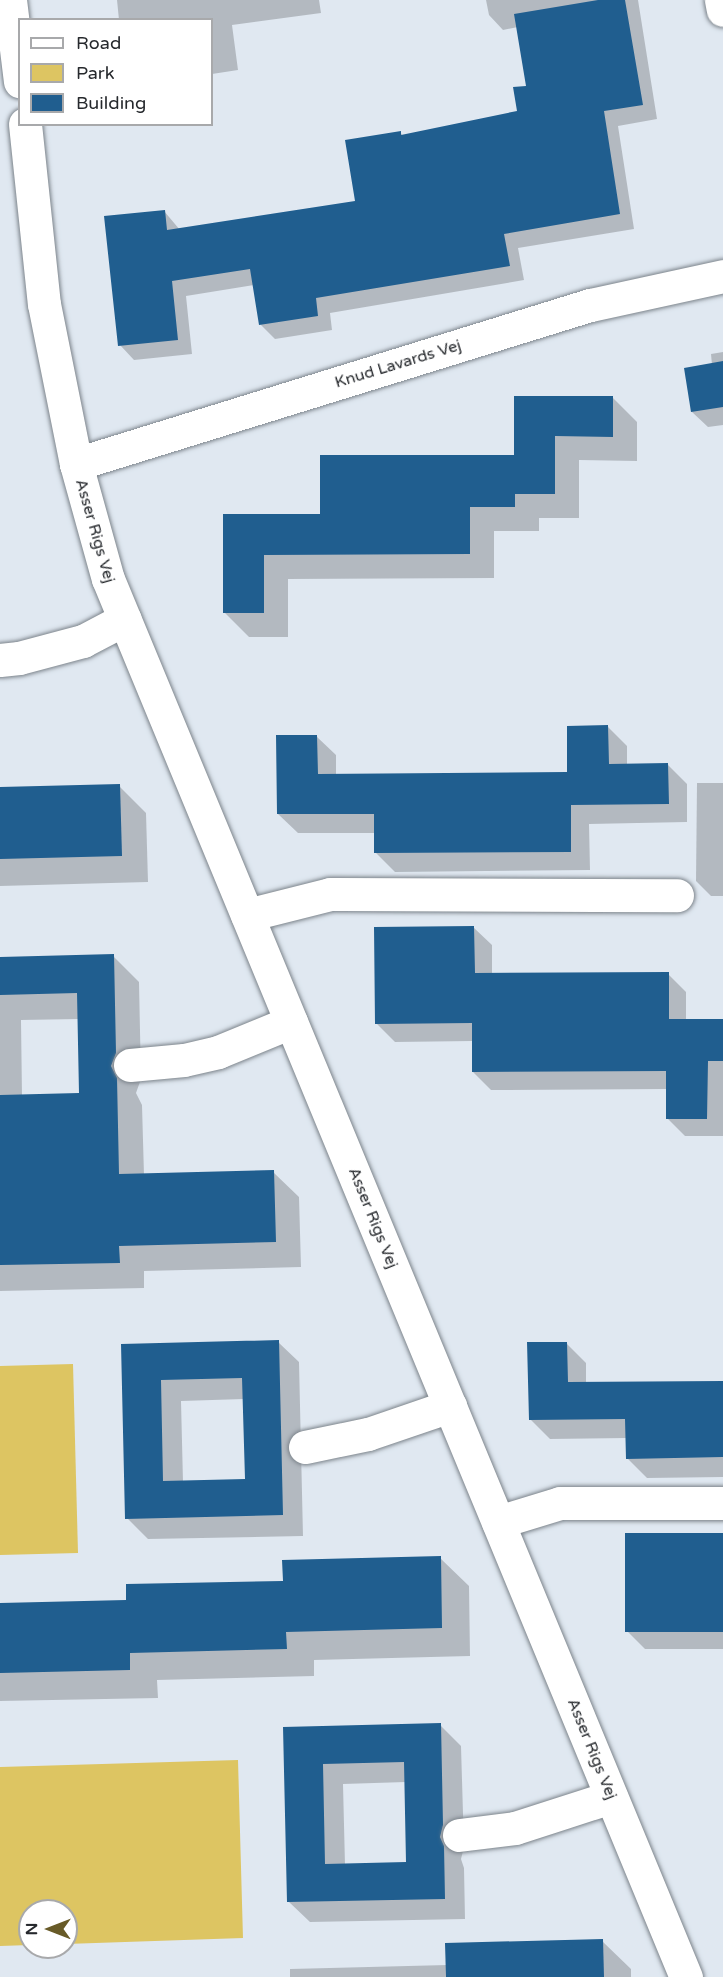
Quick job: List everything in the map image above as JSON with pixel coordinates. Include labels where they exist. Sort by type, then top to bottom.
[{"type":"street","points":[[9,0],[18,66]]},
{"type":"street","points":[[721,0],[723,10]]},
{"type":"street","points":[[0,117],[18,116]]},
{"type":"street","name":"Asser Rigs Vej","points":[[25,126],[44,304],[76,464],[108,579],[686,1977]]},
{"type":"street","name":"Knud Lavards Vej","points":[[76,464],[590,305],[723,276]]},
{"type":"street","points":[[0,660],[19,658],[83,641],[124,619]]},
{"type":"street","points":[[247,915],[330,894],[677,895]]},
{"type":"street","points":[[130,1065],[184,1060],[218,1052],[291,1022]]},
{"type":"street","points":[[305,1447],[368,1434],[450,1406]]},
{"type":"street","points":[[498,1522],[560,1503],[723,1503]]},
{"type":"street","points":[[459,1835],[515,1828],[611,1797]]},
{"type":"green space","points":[[73,1364],[78,1553],[0,1555],[0,1366]]},
{"type":"green space","points":[[238,1760],[243,1938],[78,1944],[78,1899],[18,1899],[18,1945],[0,1946],[0,1767]]},
{"type":"building","points":[[598,0],[625,0],[643,105],[604,111],[620,214],[504,234],[510,266],[316,298],[318,316],[259,325],[250,269],[172,281],[178,340],[118,346],[104,216],[165,210],[167,230],[355,201],[345,140],[401,131],[401,135],[517,111],[513,87],[526,86],[514,14]]},
{"type":"building","points":[[723,361],[723,407],[691,412],[684,368]]},
{"type":"building","points":[[514,396],[613,396],[613,437],[555,436],[555,494],[515,494],[515,507],[470,507],[470,554],[264,555],[264,613],[223,613],[223,514],[320,514],[320,455],[514,455]]},
{"type":"building","points":[[608,725],[609,764],[668,763],[669,804],[571,805],[571,852],[374,853],[374,814],[277,814],[276,735],[317,735],[318,774],[567,772],[567,726]]},
{"type":"building","points":[[120,784],[122,856],[0,859],[0,787]]},
{"type":"building","points":[[474,926],[475,973],[669,972],[669,1019],[723,1019],[723,1061],[708,1061],[707,1119],[666,1119],[666,1071],[472,1072],[472,1023],[375,1024],[374,927]]},
{"type":"building","points":[[114,954],[116,1053],[111,1066],[117,1078],[119,1174],[274,1170],[276,1242],[119,1246],[120,1263],[0,1265],[0,1095],[79,1093],[77,993],[0,995],[0,957]]},
{"type":"building","points":[[279,1340],[283,1515],[125,1519],[121,1344]],"holes":[[[242,1378],[245,1479],[163,1481],[161,1380]]]},
{"type":"building","points":[[527,1342],[567,1342],[568,1382],[723,1381],[723,1457],[626,1459],[625,1419],[529,1420]]},
{"type":"building","points":[[625,1533],[723,1533],[723,1632],[625,1632]]},
{"type":"building","points":[[441,1556],[442,1628],[286,1632],[287,1649],[130,1653],[130,1670],[0,1673],[0,1603],[126,1600],[126,1584],[283,1581],[282,1560]]},
{"type":"building","points":[[441,1723],[443,1825],[440,1837],[444,1846],[445,1899],[287,1902],[283,1727]],"holes":[[[404,1762],[406,1862],[325,1864],[323,1764]]]},
{"type":"building","points":[[603,1939],[604,1977],[446,1977],[445,1943]]}]
